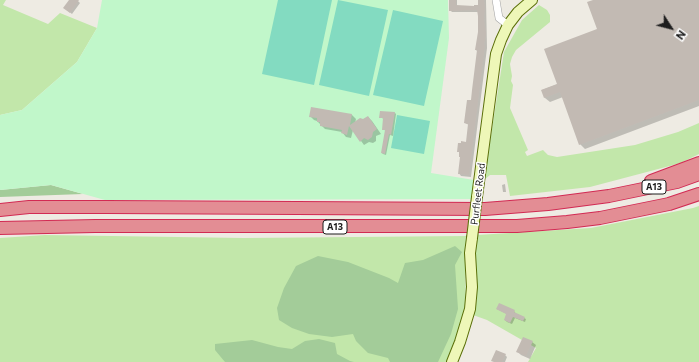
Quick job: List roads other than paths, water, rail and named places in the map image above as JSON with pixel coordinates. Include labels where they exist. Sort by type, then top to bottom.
[{"type":"highway","points":[[609,196],[622,188],[659,178],[699,163]]},
{"type":"highway","name":"A13","points":[[0,210],[29,207],[485,209],[548,204],[609,196],[677,182],[699,174]]},
{"type":"highway","name":"A13","points":[[0,228],[95,226],[517,226],[600,218],[669,204],[699,194]]},
{"type":"street","points":[[496,0],[499,18],[508,25]]},
{"type":"street","name":"Purfleet Road","points":[[452,362],[470,309],[472,287],[470,253],[494,64],[501,40],[508,25],[518,12],[532,0]]}]
